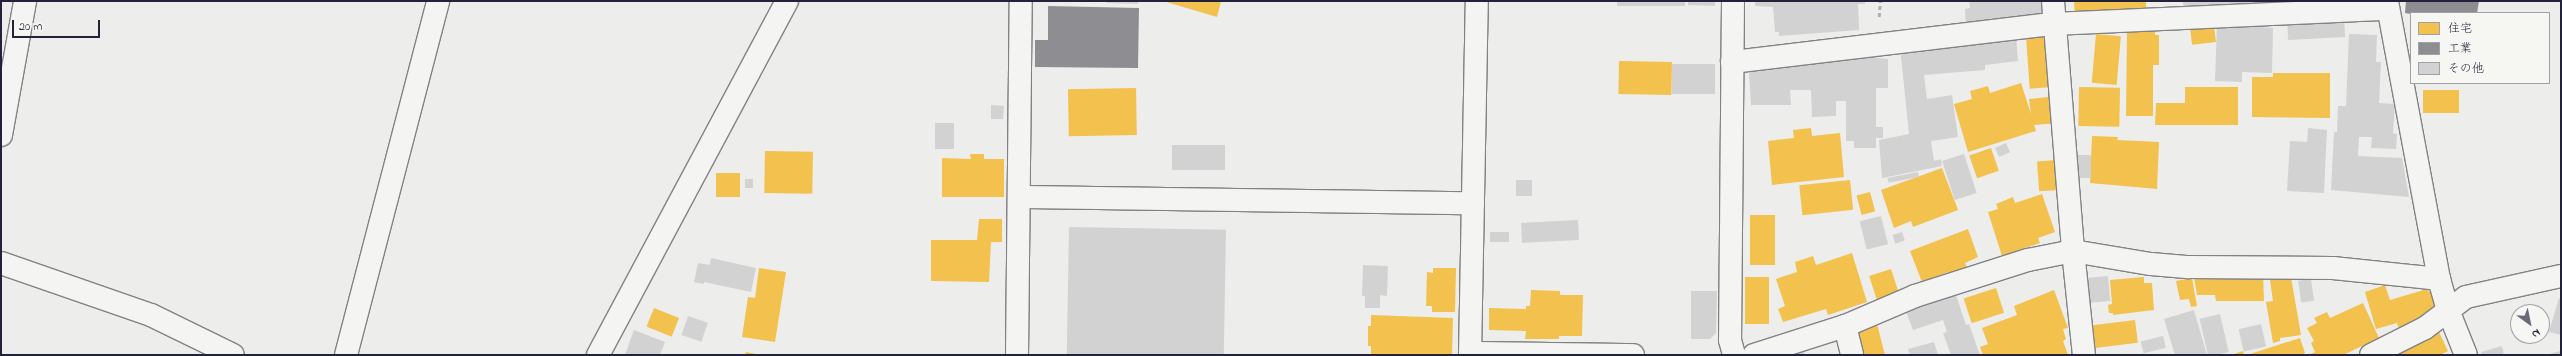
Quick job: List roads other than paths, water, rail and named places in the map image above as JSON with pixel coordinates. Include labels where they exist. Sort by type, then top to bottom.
[{"type":"street","points":[[1,135],[25,1]]},
{"type":"street","points":[[346,355],[438,1]]},
{"type":"street","points":[[598,355],[787,1]]},
{"type":"street","points":[[1017,355],[1021,1]]},
{"type":"street","points":[[1477,1],[1470,354],[1633,355]]},
{"type":"street","points":[[1733,1],[1730,340],[1734,355]]},
{"type":"street","points":[[2053,1],[2053,24],[2073,251],[2084,355]]},
{"type":"street","points":[[1732,62],[2053,24],[2387,5],[2439,279],[2448,310],[2466,355]]},
{"type":"street","points":[[1019,198],[1473,203]]},
{"type":"street","points":[[1754,355],[1845,326],[1915,296],[2028,260],[2073,251],[2151,264],[2189,267],[2333,268],[2439,279]]},
{"type":"street","points":[[1,263],[151,315],[233,355]]},
{"type":"street","points":[[2371,355],[2425,328],[2466,297],[2561,276]]},
{"type":"street","points":[[1845,326],[1852,355]]}]
